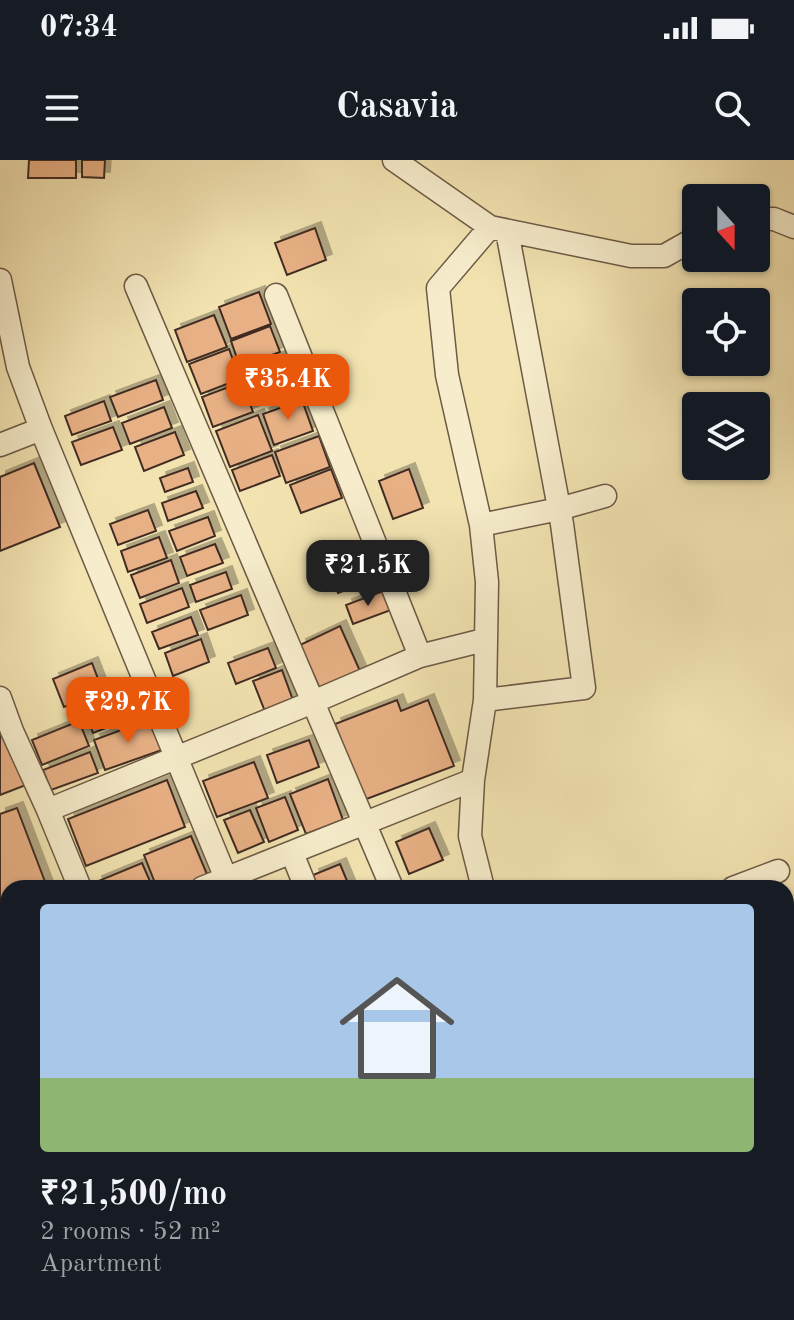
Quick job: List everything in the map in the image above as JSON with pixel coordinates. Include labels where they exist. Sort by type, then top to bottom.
[{"type":"street","points":[[394,160],[498,229],[631,256],[664,256],[682,246]]},
{"type":"street","points":[[770,219],[794,227]]},
{"type":"street","points":[[485,700],[584,688],[559,509],[498,229]]},
{"type":"street","points":[[481,880],[470,836],[473,780],[485,700],[487,582],[481,525],[447,375],[438,288],[498,229]]},
{"type":"street","points":[[0,280],[18,367],[41,429],[227,880]]},
{"type":"street","points":[[136,286],[389,880]]},
{"type":"street","points":[[276,295],[420,656]]},
{"type":"street","points":[[0,445],[41,429]]},
{"type":"street","points":[[481,525],[605,496]]},
{"type":"street","points":[[48,810],[420,656],[484,640]]},
{"type":"street","points":[[0,698],[77,880]]},
{"type":"street","points":[[234,880],[292,853],[473,780]]},
{"type":"street","points":[[292,853],[303,880]]},
{"type":"street","points":[[754,880],[778,871]]},
{"type":"building","points":[[29,160],[76,160],[76,178],[28,178]]},
{"type":"building","points":[[82,160],[105,160],[104,178],[82,177]]},
{"type":"building","points":[[315,228],[326,260],[287,275],[275,243]]},
{"type":"building","points":[[259,292],[271,324],[231,339],[219,307]]},
{"type":"building","points":[[214,315],[227,347],[187,362],[175,330]]},
{"type":"building","points":[[270,326],[280,352],[240,367],[231,341]]},
{"type":"building","points":[[229,349],[240,379],[201,394],[189,364]]},
{"type":"building","points":[[284,355],[297,390],[257,405],[244,370]]},
{"type":"building","points":[[156,380],[163,400],[118,417],[110,397]]},
{"type":"building","points":[[242,382],[253,412],[213,427],[202,397]]},
{"type":"building","points":[[302,400],[313,431],[274,445],[263,414]]},
{"type":"building","points":[[104,401],[111,421],[72,435],[65,416]]},
{"type":"building","points":[[164,407],[172,428],[130,444],[122,423]]},
{"type":"building","points":[[258,415],[272,451],[230,467],[216,431]]},
{"type":"building","points":[[113,427],[122,450],[81,465],[72,442]]},
{"type":"building","points":[[175,432],[184,455],[144,471],[135,447]]},
{"type":"building","points":[[319,436],[330,467],[286,483],[275,452]]},
{"type":"building","points":[[272,455],[280,476],[240,491],[232,470]]},
{"type":"building","points":[[34,463],[60,527],[0,551],[0,477]]},
{"type":"building","points":[[188,468],[193,482],[165,492],[160,478]]},
{"type":"building","points":[[331,469],[342,498],[301,513],[290,485]]},
{"type":"building","points":[[409,469],[423,508],[393,519],[379,481]]},
{"type":"building","points":[[196,491],[203,508],[168,521],[162,503]]},
{"type":"building","points":[[148,510],[156,531],[118,545],[110,524]]},
{"type":"building","points":[[208,517],[215,536],[177,551],[169,531]]},
{"type":"building","points":[[159,537],[167,558],[128,572],[121,551]]},
{"type":"building","points":[[215,544],[223,563],[187,576],[180,557]]},
{"type":"building","points":[[370,555],[378,578],[338,593],[330,570]]},
{"type":"building","points":[[171,560],[179,583],[140,598],[131,575]]},
{"type":"building","points":[[226,572],[232,589],[196,602],[190,585]]},
{"type":"building","points":[[182,588],[189,607],[147,623],[140,604]]},
{"type":"building","points":[[383,591],[391,610],[353,624],[346,605]]},
{"type":"building","points":[[241,595],[248,615],[208,630],[200,610]]},
{"type":"building","points":[[191,617],[198,635],[159,649],[152,632]]},
{"type":"building","points":[[340,626],[360,671],[320,689],[300,645]]},
{"type":"building","points":[[201,639],[209,662],[173,676],[165,653]]},
{"type":"building","points":[[268,648],[276,668],[236,684],[228,663]]},
{"type":"building","points":[[92,663],[103,692],[64,707],[53,679]]},
{"type":"building","points":[[282,670],[294,703],[266,714],[253,681]]},
{"type":"building","points":[[133,688],[143,714],[93,733],[83,706]]},
{"type":"building","points":[[397,700],[401,711],[428,700],[454,766],[364,800],[335,724]]},
{"type":"building","points":[[151,719],[162,750],[105,770],[94,740]]},
{"type":"building","points":[[0,720],[26,785],[0,795]]},
{"type":"building","points":[[79,721],[89,746],[42,765],[32,740]]},
{"type":"building","points":[[309,740],[319,767],[277,783],[267,755]]},
{"type":"building","points":[[90,752],[98,773],[51,790],[43,770]]},
{"type":"building","points":[[254,762],[268,798],[217,817],[203,781]]},
{"type":"building","points":[[328,779],[343,820],[306,834],[290,794]]},
{"type":"building","points":[[167,780],[185,827],[86,866],[68,819]]},
{"type":"building","points":[[285,797],[298,830],[269,842],[256,808]]},
{"type":"building","points":[[17,808],[44,880],[0,880],[0,814]]},
{"type":"building","points":[[250,810],[264,842],[238,853],[224,820]]},
{"type":"building","points":[[429,828],[443,860],[409,874],[396,842]]},
{"type":"building","points":[[191,836],[209,879],[154,880],[144,855]]},
{"type":"building","points":[[142,863],[149,880],[101,880]]},
{"type":"building","points":[[340,864],[347,880],[315,880],[313,875]]}]
